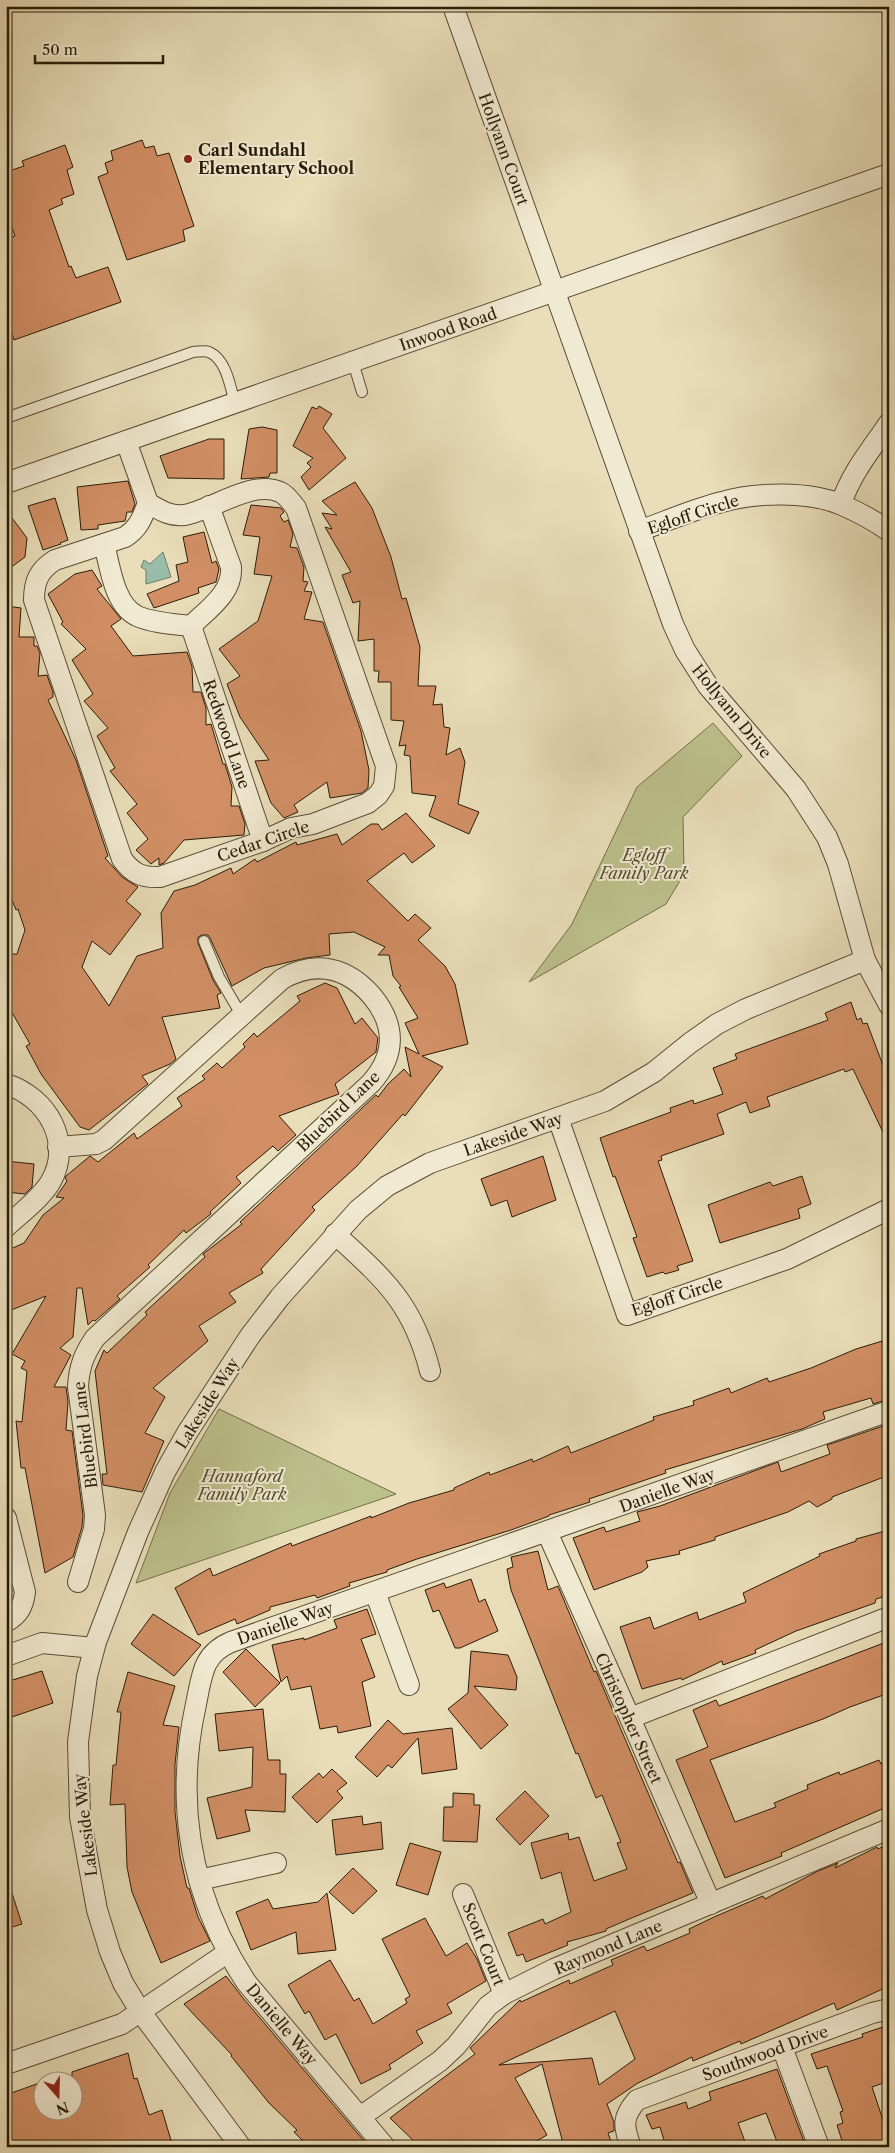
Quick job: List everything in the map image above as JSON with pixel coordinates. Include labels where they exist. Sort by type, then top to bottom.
[{"type":"street","name":"Hollyann Court","points":[[453,6],[555,292]]},
{"type":"street","name":"Inwood Road","points":[[6,483],[889,174]]},
{"type":"street","name":"Hollyann Drive","points":[[555,292],[673,624],[708,686],[796,789],[826,837],[838,864],[865,960],[889,1005]]},
{"type":"street","points":[[842,504],[847,486],[861,462],[889,423]]},
{"type":"street","points":[[126,441],[148,503]]},
{"type":"street","name":"Cedar Circle","points":[[258,489],[265,489],[281,492],[296,508],[386,766],[384,786],[378,795],[368,803],[313,824],[291,828],[263,841],[160,877],[138,874],[129,868],[122,859],[34,600],[34,585],[45,566],[55,560],[126,537],[134,532],[140,524],[148,503],[163,512],[173,515],[184,515],[258,489]]},
{"type":"street","name":"Egloff Circle","points":[[639,531],[722,502],[748,496],[789,495],[842,504],[889,532]]},
{"type":"street","points":[[104,544],[120,598],[128,609],[136,616],[150,620],[191,626],[225,592],[232,577],[231,566],[209,506]]},
{"type":"street","name":"Redwood Lane","points":[[191,626],[263,841]]},
{"type":"street","name":"Lakeside Way","points":[[241,2147],[140,2011],[123,1983],[110,1952],[97,1910],[80,1817],[78,1742],[87,1676],[94,1648],[138,1532],[166,1472],[183,1441],[250,1336],[280,1297],[358,1210],[387,1186],[430,1163],[605,1101],[630,1088],[654,1072],[690,1042],[717,1024],[746,1009],[865,960]]},
{"type":"street","name":"Bluebird Lane","points":[[58,1147],[96,1144],[104,1140],[282,979],[306,969],[324,968],[338,971],[356,980],[382,1008],[389,1025],[389,1052],[379,1074],[371,1083],[95,1338],[84,1354],[78,1373],[78,1387],[95,1515],[94,1529],[78,1582]]},
{"type":"street","points":[[6,1084],[20,1089],[42,1106],[52,1120],[58,1147],[57,1165],[51,1180],[42,1194],[6,1227]]},
{"type":"street","name":"Egloff Circle","points":[[558,1118],[627,1315],[787,1259],[813,1248],[875,1214],[889,1209]]},
{"type":"street","points":[[335,1234],[378,1273],[404,1305],[416,1329],[430,1370]]},
{"type":"street","name":"Danielle Way","points":[[385,2147],[246,1982],[227,1953],[217,1932],[199,1880],[189,1838],[185,1775],[191,1725],[203,1670],[213,1652],[232,1642],[889,1411]]},
{"type":"street","points":[[6,1518],[25,1592],[23,1604],[16,1615],[6,1622]]},
{"type":"street","name":"Christopher Street","points":[[546,1532],[630,1718],[710,1904]]},
{"type":"street","points":[[375,1592],[408,1685]]},
{"type":"street","points":[[630,1718],[889,1617]]},
{"type":"street","points":[[6,1656],[42,1643],[94,1648]]},
{"type":"street","name":"Raymond Lane","points":[[360,2117],[440,2061],[456,2046],[488,2006],[504,1994],[554,1969],[889,1829]]},
{"type":"street","points":[[199,1880],[276,1863]]},
{"type":"street","name":"Scott Court","points":[[463,1894],[504,1994]]},
{"type":"street","points":[[6,2064],[122,2024],[227,1953]]},
{"type":"street","name":"Southwood Drive","points":[[631,2147],[624,2126],[627,2111],[637,2100],[872,2013],[889,2009]]},
{"type":"street","points":[[782,2047],[819,2147]]},
{"type":"lane","points":[[6,418],[193,352],[207,351],[224,366],[235,403]]},
{"type":"lane","points":[[353,362],[362,392]]},
{"type":"lane","points":[[204,941],[219,976],[242,1016]]},
{"type":"green space","name":"Egloff Family Park","points":[[713,723],[742,756],[683,817],[684,874],[666,904],[529,982],[572,924],[637,787]]},
{"type":"green space","name":"Hannaford Family Park","points":[[219,1409],[396,1494],[136,1583],[170,1493]]},
{"type":"shaded area","points":[[163,552],[171,577],[146,584],[146,570],[141,567],[144,560],[150,564]]},
{"type":"building","points":[[142,140],[145,148],[154,146],[157,156],[169,153],[194,226],[183,230],[185,241],[127,260],[98,177],[108,173],[105,163],[113,160],[111,151]]},
{"type":"building","points":[[65,145],[73,167],[67,170],[74,194],[61,199],[63,204],[49,210],[69,267],[71,266],[76,278],[108,267],[121,302],[14,340],[6,316],[6,239],[15,236],[6,211],[6,172],[24,166],[22,161]]},
{"type":"building","points":[[319,406],[332,414],[323,428],[346,458],[309,490],[301,477],[311,467],[307,463],[313,458],[293,446],[312,407],[317,409]]},
{"type":"building","points":[[262,427],[277,430],[277,473],[270,473],[269,477],[241,479],[249,429]]},
{"type":"building","points":[[209,439],[224,439],[224,479],[168,478],[160,456]]},
{"type":"building","points":[[128,481],[135,504],[132,512],[127,512],[125,521],[98,525],[98,529],[81,530],[77,487]]},
{"type":"building","points":[[355,482],[372,508],[391,557],[402,599],[406,598],[420,647],[418,686],[436,686],[433,705],[442,704],[444,727],[450,728],[446,755],[460,748],[465,762],[458,804],[479,812],[469,834],[429,816],[436,796],[412,793],[410,756],[404,755],[406,745],[399,746],[404,721],[391,720],[391,682],[378,682],[379,671],[374,671],[374,639],[358,641],[360,601],[353,603],[342,575],[351,572],[325,527],[332,529],[322,513],[337,515],[322,501]]},
{"type":"building","points":[[55,498],[68,540],[43,550],[28,506]]},
{"type":"building","points":[[251,505],[281,508],[284,512],[280,516],[284,522],[288,520],[293,534],[290,547],[297,548],[304,567],[303,581],[308,582],[304,591],[312,592],[304,619],[323,622],[361,731],[369,770],[368,788],[362,793],[330,798],[327,782],[294,805],[298,812],[284,818],[271,803],[255,761],[269,760],[240,717],[227,684],[240,676],[219,649],[258,621],[272,576],[254,574],[260,537],[243,535]]},
{"type":"building","points":[[6,510],[27,538],[25,557],[6,571]]},
{"type":"building","points":[[204,532],[212,563],[216,561],[219,569],[216,582],[198,588],[199,593],[154,608],[147,594],[179,581],[176,565],[188,562],[183,537]]},
{"type":"building","points":[[92,570],[102,586],[97,589],[121,619],[111,626],[133,656],[187,652],[192,666],[193,692],[201,692],[206,708],[206,725],[211,724],[223,764],[225,764],[232,787],[231,806],[239,806],[245,824],[244,835],[184,840],[164,863],[159,865],[159,858],[151,864],[136,850],[148,839],[127,813],[137,804],[110,771],[115,768],[97,736],[108,728],[84,701],[93,694],[72,660],[86,649],[61,624],[63,622],[48,594],[75,574]]},
{"type":"building","points":[[6,606],[21,608],[19,637],[34,637],[34,646],[37,646],[40,653],[38,676],[47,675],[53,692],[53,697],[48,700],[76,760],[108,856],[105,858],[122,877],[138,887],[126,901],[141,914],[110,955],[92,941],[82,967],[109,1006],[137,956],[163,948],[161,913],[174,891],[195,885],[231,868],[233,874],[255,859],[257,862],[296,842],[297,845],[337,834],[342,845],[371,824],[378,824],[382,830],[406,813],[435,846],[412,863],[404,853],[367,881],[408,921],[415,914],[431,928],[418,940],[445,966],[455,984],[468,1044],[422,1056],[443,1067],[405,1116],[403,1114],[357,1166],[312,1207],[315,1210],[261,1269],[263,1273],[229,1293],[236,1302],[199,1326],[208,1341],[153,1388],[165,1397],[145,1433],[164,1441],[142,1492],[103,1485],[102,1474],[107,1474],[95,1371],[104,1350],[107,1353],[147,1315],[145,1312],[205,1257],[203,1254],[242,1224],[240,1222],[376,1095],[378,1097],[388,1084],[404,1069],[411,1077],[405,1047],[419,1054],[405,1023],[418,1018],[399,987],[401,986],[393,976],[389,955],[378,955],[385,947],[354,932],[329,934],[330,955],[306,958],[264,968],[232,986],[210,938],[208,935],[202,935],[198,937],[198,943],[213,980],[221,993],[217,995],[220,1008],[162,1017],[176,1059],[170,1064],[142,1076],[148,1084],[89,1130],[80,1127],[41,1074],[26,1046],[30,1044],[6,1002],[6,954],[17,954],[25,930],[18,909],[16,910],[6,885]]},
{"type":"building","points":[[325,983],[337,988],[355,1024],[362,1018],[378,1038],[376,1052],[335,1084],[339,1094],[279,1116],[296,1135],[278,1151],[273,1146],[236,1177],[241,1183],[210,1212],[211,1214],[186,1233],[184,1230],[148,1265],[150,1267],[117,1296],[120,1299],[88,1325],[82,1288],[77,1288],[73,1337],[60,1348],[71,1355],[54,1387],[66,1387],[68,1402],[66,1430],[72,1431],[83,1515],[82,1527],[73,1557],[45,1573],[25,1468],[21,1468],[16,1421],[22,1422],[27,1371],[21,1368],[25,1361],[12,1354],[46,1296],[9,1311],[6,1303],[6,1251],[24,1243],[43,1215],[64,1198],[56,1197],[67,1181],[66,1176],[90,1156],[98,1162],[134,1133],[137,1139],[182,1106],[177,1098],[205,1079],[202,1076],[217,1063],[222,1068],[245,1047],[243,1044],[254,1033],[257,1037],[300,1001],[297,996]]},
{"type":"building","points":[[851,1002],[857,1020],[861,1018],[863,1024],[867,1023],[884,1068],[889,1065],[889,1145],[853,1069],[845,1072],[844,1069],[767,1097],[770,1106],[750,1113],[746,1102],[717,1114],[724,1134],[661,1156],[662,1160],[658,1161],[693,1261],[677,1266],[679,1270],[647,1277],[633,1238],[637,1237],[600,1138],[671,1112],[670,1108],[693,1100],[694,1104],[723,1094],[713,1068],[737,1059],[735,1054],[828,1020],[825,1013]]},
{"type":"building","points":[[543,1156],[556,1200],[512,1217],[507,1200],[491,1206],[481,1179]]},
{"type":"building","points":[[6,1161],[34,1164],[32,1187],[25,1194],[6,1192]]},
{"type":"building","points":[[802,1176],[811,1204],[798,1209],[800,1218],[720,1243],[708,1205],[770,1182],[773,1186]]},
{"type":"building","points":[[889,1339],[889,1399],[873,1404],[871,1398],[823,1412],[825,1419],[802,1429],[665,1470],[666,1473],[589,1499],[590,1502],[511,1530],[417,1559],[387,1570],[387,1572],[349,1583],[350,1586],[317,1598],[315,1595],[270,1607],[270,1610],[237,1624],[235,1619],[198,1635],[175,1588],[210,1568],[213,1576],[291,1543],[292,1546],[371,1516],[371,1518],[409,1503],[454,1490],[454,1488],[489,1472],[490,1475],[532,1459],[533,1462],[568,1446],[571,1453],[654,1420],[653,1417],[694,1405],[693,1401],[729,1388],[731,1393],[767,1378],[769,1382],[811,1368],[856,1349]]},
{"type":"building","points":[[889,1424],[889,1475],[832,1497],[832,1499],[817,1507],[809,1501],[788,1512],[715,1537],[715,1540],[679,1551],[680,1554],[646,1561],[648,1567],[642,1572],[594,1590],[573,1538],[604,1527],[606,1532],[640,1521],[637,1512],[660,1506],[778,1462],[781,1472],[830,1454],[827,1445]]},
{"type":"building","points":[[889,1530],[889,1595],[876,1599],[875,1603],[796,1631],[755,1650],[756,1653],[723,1665],[722,1661],[682,1680],[681,1678],[642,1689],[620,1627],[650,1617],[654,1629],[697,1612],[699,1620],[746,1602],[743,1593],[820,1556],[819,1554],[856,1541],[856,1539]]},
{"type":"building","points":[[538,1551],[548,1590],[558,1586],[594,1672],[596,1671],[678,1863],[680,1862],[693,1893],[606,1929],[606,1931],[567,1942],[568,1945],[526,1962],[523,1954],[517,1956],[508,1933],[543,1919],[545,1924],[571,1912],[561,1872],[541,1879],[531,1843],[568,1833],[569,1840],[579,1837],[594,1881],[627,1869],[617,1843],[621,1842],[602,1795],[596,1798],[578,1753],[576,1754],[511,1590],[507,1569],[513,1567],[511,1557]]},
{"type":"building","points":[[471,1579],[479,1602],[485,1599],[498,1631],[460,1648],[455,1648],[439,1610],[433,1612],[425,1590],[444,1583],[446,1588]]},
{"type":"building","points":[[367,1609],[376,1634],[361,1639],[375,1677],[362,1682],[371,1726],[338,1733],[337,1726],[320,1729],[311,1686],[291,1690],[287,1676],[281,1682],[272,1645],[304,1638],[304,1640],[337,1628],[334,1620]]},
{"type":"building","points":[[153,1614],[201,1645],[174,1676],[131,1644]]},
{"type":"building","points":[[889,1641],[889,1693],[710,1760],[735,1822],[776,1807],[774,1803],[808,1789],[807,1785],[839,1772],[840,1775],[879,1760],[881,1764],[889,1761],[889,1806],[781,1853],[782,1856],[725,1878],[676,1760],[708,1747],[693,1710],[716,1700],[719,1706]]},
{"type":"building","points":[[246,1649],[280,1683],[255,1707],[223,1672]]},
{"type":"building","points":[[471,1651],[508,1655],[517,1677],[516,1690],[474,1686],[508,1725],[481,1749],[448,1709],[468,1693]]},
{"type":"building","points":[[42,1671],[53,1703],[6,1719],[6,1682]]},
{"type":"building","points":[[128,1672],[175,1686],[163,1725],[179,1727],[175,1764],[175,1812],[180,1856],[187,1888],[189,1888],[198,1917],[210,1941],[161,1963],[132,1892],[127,1867],[125,1804],[110,1805],[113,1765],[116,1765],[121,1712],[117,1712]]},
{"type":"building","points":[[263,1709],[268,1760],[280,1760],[280,1774],[286,1774],[285,1812],[245,1810],[250,1831],[217,1839],[207,1798],[252,1787],[253,1747],[219,1751],[215,1714]]},
{"type":"building","points":[[388,1720],[403,1734],[452,1728],[457,1769],[422,1774],[418,1738],[392,1768],[388,1765],[377,1777],[355,1757]]},
{"type":"building","points":[[332,1769],[347,1783],[337,1791],[343,1798],[317,1823],[292,1797],[319,1773],[323,1778]]},
{"type":"building","points":[[525,1791],[549,1816],[520,1845],[496,1819]]},
{"type":"building","points":[[453,1793],[474,1794],[474,1805],[480,1805],[477,1842],[443,1841],[444,1807],[453,1807]]},
{"type":"building","points":[[362,1816],[363,1825],[381,1822],[383,1849],[336,1855],[332,1820]]},
{"type":"building","points":[[410,1843],[441,1852],[428,1895],[396,1885]]},
{"type":"building","points":[[889,1844],[889,1986],[837,2010],[834,2003],[741,2044],[740,2041],[693,2061],[692,2057],[638,2083],[607,2104],[614,2122],[614,2131],[608,2133],[613,2147],[564,2147],[542,2064],[515,2078],[547,2135],[526,2147],[420,2147],[390,2118],[475,2054],[470,2048],[520,2000],[521,2002],[569,1980],[570,1984],[613,1965],[611,1960],[644,1946],[647,1951],[690,1933],[689,1929],[714,1917],[763,1896],[765,1899],[818,1871],[838,1863],[835,1868],[877,1847],[878,1849]],"holes":[[[615,2011],[635,2059],[599,2085],[592,2058],[499,2065]]]},
{"type":"building","points":[[353,1868],[377,1891],[353,1914],[329,1892]]},
{"type":"building","points":[[6,1884],[9,1884],[22,1924],[6,1929]]},
{"type":"building","points":[[327,1893],[336,1950],[298,1954],[296,1932],[251,1950],[236,1912],[268,1899],[273,1909],[318,1902]]},
{"type":"building","points":[[425,1918],[446,1956],[467,1943],[477,1959],[486,1981],[447,2004],[452,2013],[416,2031],[423,2043],[389,2065],[391,2069],[361,2084],[336,2034],[325,2040],[309,2011],[305,2014],[288,1985],[330,1960],[354,2001],[359,1998],[373,2024],[407,2003],[405,1999],[410,1996],[382,1939]]},
{"type":"building","points":[[226,1976],[369,2147],[309,2147],[294,2132],[297,2130],[269,2103],[232,2055],[184,2004]]},
{"type":"building","points":[[889,2025],[889,2081],[872,2087],[889,2138],[889,2147],[844,2147],[837,2125],[843,2123],[840,2112],[843,2111],[827,2066],[817,2069],[811,2054],[863,2037],[862,2034]]},
{"type":"building","points":[[128,2053],[134,2079],[137,2078],[149,2115],[162,2110],[173,2147],[6,2147],[6,2095],[32,2086],[32,2120],[82,2120],[82,2070],[78,2070]]},
{"type":"building","points":[[777,2069],[806,2147],[779,2147],[766,2113],[738,2123],[747,2147],[666,2147],[660,2127],[652,2129],[646,2115],[686,2102],[688,2109],[711,2100],[709,2092]]},
{"type":"place","name":"Carl Sundahl Elementary School","points":[[188,159]]}]
